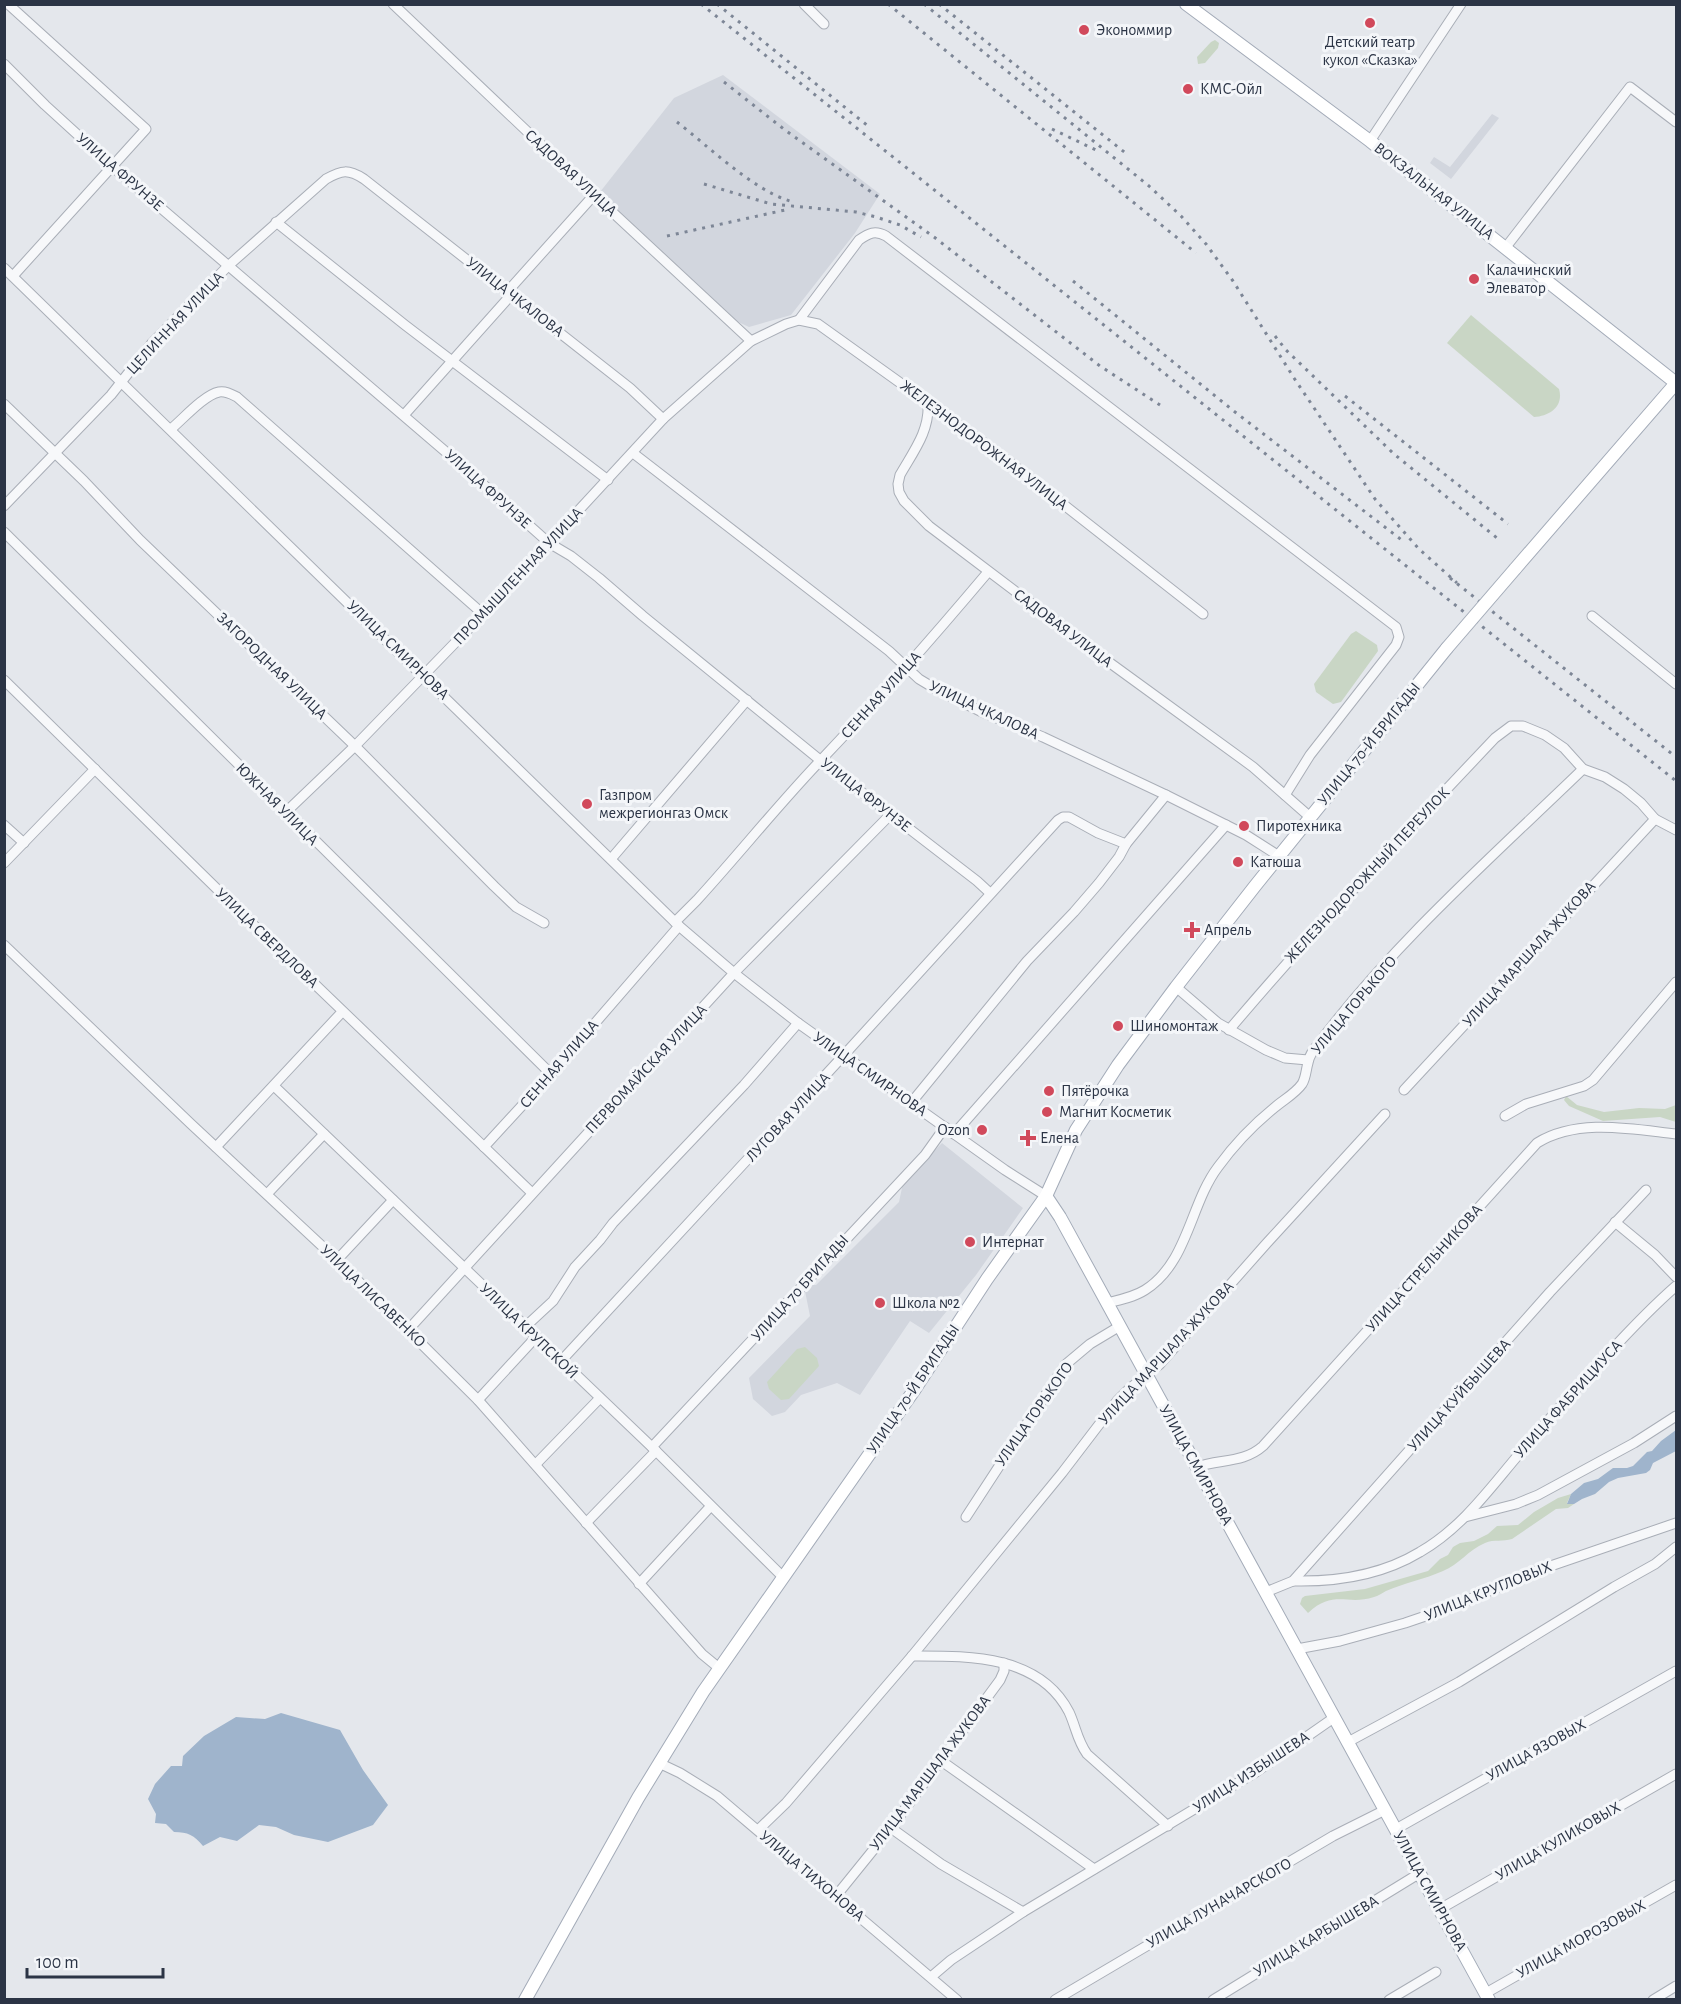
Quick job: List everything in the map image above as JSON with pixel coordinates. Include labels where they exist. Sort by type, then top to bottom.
[{"type":"main road","name":"ВОКЗАЛЬНАЯ УЛИЦА","points":[[1186,4],[1370,141],[1677,383]]},
{"type":"main road","name":"УЛИЦА 70-Й БРИГАДЫ","points":[[525,2000],[659,1763],[719,1668],[915,1389],[987,1279],[1046,1196],[1076,1130],[1118,1065],[1279,855],[1447,648],[1677,383]]},
{"type":"main road","name":"УЛИЦА СМИРНОВА","points":[[1046,1196],[1060,1217],[1487,1996]]},
{"type":"street","points":[[8,4],[146,129],[13,276]]},
{"type":"street","name":"САДОВАЯ УЛИЦА","points":[[393,4],[751,341]]},
{"type":"street","points":[[804,4],[824,24]]},
{"type":"street","points":[[1370,141],[1461,4]]},
{"type":"street","name":"УЛИЦА ФРУНЗЕ","points":[[4,64],[113,167],[404,415],[549,543],[571,556],[599,578],[820,760],[990,893]]},
{"type":"street","points":[[1506,247],[1630,87],[1677,122]]},
{"type":"street","name":"ЦЕЛИННАЯ УЛИЦА","points":[[4,506],[122,380],[152,343],[228,266],[276,222],[326,179],[340,171],[353,172],[364,179]]},
{"type":"street","name":"УЛИЦА ЧКАЛОВА","points":[[364,179],[630,387],[663,419]]},
{"type":"street","points":[[404,415],[594,195]]},
{"type":"street","points":[[276,222],[405,325],[608,480]]},
{"type":"street","points":[[751,341],[798,320],[859,240],[869,233],[879,232],[1396,627],[1399,637],[1396,645],[1310,755],[1285,795]]},
{"type":"street","name":"УЛИЦА СМИРНОВА","points":[[4,268],[122,380],[677,924],[734,973],[798,1023],[1005,1170],[1046,1196]]},
{"type":"street","name":"ЖЕЛЕЗНОДОРОЖНАЯ УЛИЦА","points":[[798,320],[818,324],[994,450],[1203,614]]},
{"type":"street","name":"ПРОМЫШЛЕННАЯ УЛИЦА","points":[[286,813],[355,746],[483,614],[663,419],[751,341]]},
{"type":"street","points":[[171,429],[210,396],[220,392],[237,397],[483,614]]},
{"type":"street","name":"САДОВАЯ УЛИЦА","points":[[928,403],[929,416],[926,429],[900,476],[898,484],[904,501],[929,526],[988,572],[1253,767],[1310,817]]},
{"type":"street","name":"ЗАГОРОДНАЯ УЛИЦА","points":[[4,404],[140,540],[355,746],[494,886],[516,907],[544,922]]},
{"type":"street","name":"УЛИЦА ЧКАЛОВА","points":[[633,453],[890,651],[906,668],[934,688],[982,712],[1043,736],[1166,795],[1279,855]]},
{"type":"street","name":"ЮЖНАЯ УЛИЦА","points":[[4,532],[551,1074]]},
{"type":"street","name":"СЕННАЯ УЛИЦА","points":[[484,1147],[551,1074],[697,900],[820,760],[906,668],[988,572]]},
{"type":"street","points":[[1592,616],[1677,684]]},
{"type":"street","name":"УЛИЦА СВЕРДЛОВА","points":[[4,680],[342,1012],[532,1193]]},
{"type":"street","points":[[611,859],[747,700]]},
{"type":"street","name":"ЖЕЛЕЗНОДОРОЖНЫЙ ПЕРЕУЛОК","points":[[1229,1030],[1296,951],[1494,738],[1511,726],[1523,726],[1545,735],[1564,748],[1583,769]]},
{"type":"street","points":[[4,863],[95,769]]},
{"type":"street","points":[[1583,769],[1605,777],[1624,789],[1655,819],[1677,830]]},
{"type":"street","name":"УЛИЦА ГОРЬКОГО","points":[[1107,1303],[1145,1290],[1171,1264],[1189,1228],[1203,1191],[1216,1169],[1250,1129],[1302,1084],[1308,1060],[1374,977],[1422,926],[1583,769]]},
{"type":"street","points":[[911,1103],[1027,961],[1099,883],[1126,844],[1166,795]]},
{"type":"street","name":"ПЕРВОМАЙСКАЯ УЛИЦА","points":[[408,1330],[734,973],[890,814]]},
{"type":"street","name":"ЛУГОВАЯ УЛИЦА","points":[[561,1361],[1063,816],[1126,844]]},
{"type":"street","name":"УЛИЦА МАРШАЛА ЖУКОВА","points":[[1404,1090],[1655,819]]},
{"type":"street","points":[[4,825],[24,843]]},
{"type":"street","points":[[954,1134],[1226,825]]},
{"type":"street","name":"УЛИЦА ЛИСАВЕНКО","points":[[4,945],[337,1260],[478,1400],[639,1584],[702,1654],[719,1668]]},
{"type":"street","points":[[1504,1116],[1526,1104],[1584,1086],[1593,1080],[1677,982]]},
{"type":"street","points":[[1176,987],[1229,1030],[1285,1058],[1308,1060]]},
{"type":"street","points":[[216,1147],[342,1012]]},
{"type":"street","name":"УЛИЦА СМИРНОВА","points":[[525,1327],[553,1301],[575,1267],[613,1223],[744,1085],[798,1023]]},
{"type":"street","name":"УЛИЦА КРУПСКОЙ","points":[[274,1086],[654,1449],[783,1577]]},
{"type":"street","name":"УЛИЦА МАРШАЛА ЖУКОВА","points":[[758,1830],[786,1803],[912,1656],[1062,1473],[1117,1401],[1159,1365],[1385,1114]]},
{"type":"street","name":"УЛИЦА 70 БРИГАДЫ","points":[[586,1523],[925,1155],[945,1127]]},
{"type":"street","name":"УЛИЦА СТРЕЛЬНИКОВА","points":[[1197,1467],[1213,1462],[1244,1458],[1254,1454],[1263,1446],[1537,1143],[1548,1137],[1593,1127],[1677,1134]]},
{"type":"street","points":[[267,1194],[324,1134]]},
{"type":"street","name":"УЛИЦА КУЙБЫШЕВА","points":[[1266,1592],[1293,1581],[1646,1190]]},
{"type":"street","points":[[337,1260],[393,1200]]},
{"type":"street","points":[[1616,1222],[1677,1277]]},
{"type":"street","name":"УЛИЦА ФАБРИЦИУСА","points":[[1293,1581],[1336,1580],[1365,1575],[1394,1565],[1437,1542],[1465,1517],[1645,1314],[1677,1286]]},
{"type":"street","name":"УЛИЦА ГОРЬКОГО","points":[[966,1517],[1065,1365],[1090,1344],[1120,1326]]},
{"type":"street","points":[[478,1400],[536,1337]]},
{"type":"street","points":[[536,1464],[600,1398]]},
{"type":"street","name":"УЛИЦА ФАБРИЦИУСА","points":[[1465,1517],[1516,1504],[1538,1495],[1634,1443],[1677,1416]]},
{"type":"street","points":[[639,1584],[710,1507]]},
{"type":"street","name":"УЛИЦА КРУГЛОВЫХ","points":[[1297,1649],[1340,1641],[1405,1623],[1449,1608],[1536,1571],[1677,1523]]},
{"type":"street","points":[[1348,1742],[1459,1682],[1655,1564],[1677,1547]]},
{"type":"street","points":[[912,1656],[970,1657],[1004,1663],[1028,1672],[1056,1693],[1069,1712],[1079,1743],[1087,1754],[1168,1826]]},
{"type":"street","name":"УЛИЦА МАРШАЛА ЖУКОВА","points":[[836,1896],[891,1828],[1000,1680],[1004,1671],[1004,1663]]},
{"type":"street","name":"УЛИЦА ЯЗОВЫХ","points":[[1396,1829],[1677,1671]]},
{"type":"street","name":"УЛИЦА ИЗБЫШЕВА","points":[[931,1977],[951,1960],[1023,1912],[1256,1772],[1335,1718]]},
{"type":"street","points":[[940,1760],[1094,1869]]},
{"type":"street","name":"УЛИЦА ТИХОНОВА","points":[[659,1763],[702,1785],[957,2000]]},
{"type":"street","name":"УЛИЦА КУЛИКОВЫХ","points":[[1440,1909],[1677,1774]]},
{"type":"street","name":"УЛИЦА ЛУНАЧАРСКОГО","points":[[1055,2000],[1333,1836],[1385,1810]]},
{"type":"street","points":[[891,1828],[941,1864],[1023,1912]]},
{"type":"street","name":"УЛИЦА КАРБЫШЕВА","points":[[1213,2000],[1420,1874]]},
{"type":"street","name":"УЛИЦА МОРОЗОВЫХ","points":[[1487,1996],[1677,1885]]},
{"type":"street","points":[[1389,2000],[1436,1972]]},
{"type":"street","points":[[1653,2000],[1677,1986]]},
{"type":"shaded area","points":[[723,75],[880,194],[855,233],[791,315],[749,327],[734,320],[601,197],[600,192],[674,98]]},
{"type":"shaded area","points":[[1492,114],[1499,118],[1451,179],[1430,163],[1434,157],[1450,167]]},
{"type":"shaded area","name":"Школа №2","points":[[942,1143],[1023,1208],[976,1275],[929,1333],[910,1321],[860,1395],[837,1383],[801,1395],[785,1412],[772,1416],[753,1399],[749,1378],[810,1316],[805,1291],[810,1285],[816,1285],[899,1202],[903,1183]]},
{"type":"green space","points":[[1215,40],[1219,43],[1218,48],[1205,63],[1198,64],[1197,57]]},
{"type":"green space","points":[[1471,315],[1559,389],[1558,405],[1554,409],[1545,415],[1534,417],[1447,343]]},
{"type":"green space","points":[[1356,631],[1377,645],[1378,651],[1341,702],[1333,704],[1316,692],[1314,684],[1351,634]]},
{"type":"green space","points":[[1566,1096],[1577,1105],[1604,1112],[1639,1108],[1665,1109],[1676,1105],[1676,1122],[1660,1117],[1603,1121],[1569,1106],[1564,1100]]},
{"type":"green space","points":[[805,1347],[817,1358],[819,1366],[789,1399],[781,1400],[769,1389],[767,1382],[797,1349]]},
{"type":"green space","points":[[1571,1494],[1567,1503],[1574,1504],[1568,1508],[1556,1509],[1512,1539],[1488,1542],[1479,1546],[1454,1565],[1436,1574],[1393,1588],[1374,1597],[1325,1602],[1308,1613],[1300,1604],[1305,1596],[1365,1589],[1428,1571],[1460,1543],[1474,1541],[1497,1526],[1518,1525],[1534,1512],[1558,1498]]},
{"type":"water","points":[[1676,1430],[1676,1451],[1653,1463],[1646,1473],[1618,1478],[1609,1482],[1595,1494],[1574,1504],[1567,1504],[1571,1494],[1584,1483],[1598,1479],[1613,1468],[1633,1466]]},
{"type":"water","points":[[281,1713],[340,1730],[363,1770],[388,1805],[373,1825],[328,1842],[294,1835],[276,1827],[259,1825],[237,1841],[220,1837],[203,1846],[190,1835],[174,1832],[166,1824],[155,1823],[156,1814],[148,1799],[155,1784],[171,1766],[182,1766],[183,1756],[204,1736],[236,1717],[265,1719]]},
{"type":"railway","points":[[701,4],[1676,781]]},
{"type":"railway","points":[[717,4],[868,126]]},
{"type":"railway","points":[[888,4],[1196,253]]},
{"type":"railway","points":[[924,4],[1149,186],[1181,216],[1206,244],[1233,281],[1294,378],[1375,499],[1419,549],[1457,583]]},
{"type":"railway","points":[[939,4],[1128,155]]},
{"type":"railway","points":[[724,82],[785,130],[934,237],[1100,366],[1160,405]]},
{"type":"railway","points":[[677,122],[746,177],[790,201]]},
{"type":"railway","points":[[1052,129],[1098,151]]},
{"type":"railway","points":[[704,184],[771,204],[856,212],[900,225],[921,237]]},
{"type":"railway","points":[[667,236],[785,210]]},
{"type":"railway","points":[[1073,281],[1235,412],[1403,541]]},
{"type":"railway","points":[[1275,336],[1286,350],[1394,454],[1497,538]]},
{"type":"railway","points":[[1345,396],[1508,524]]},
{"type":"railway","points":[[1450,578],[1676,757]]},
{"type":"place","name":"Детский театр кукол «Сказка»","points":[[1370,23]]},
{"type":"place","name":"Экономмир","points":[[1084,30]]},
{"type":"place","name":"КМС-Ойл","points":[[1188,89]]},
{"type":"place","name":"Калачинский Элеватор","points":[[1474,279]]},
{"type":"place","name":"Газпром межрегионгаз Омск","points":[[587,804]]},
{"type":"place","name":"Пиротехника","points":[[1244,826]]},
{"type":"place","name":"Катюша","points":[[1238,862]]},
{"type":"place","name":"Апрель","points":[[1192,930]]},
{"type":"place","name":"Шиномонтаж","points":[[1118,1026]]},
{"type":"place","name":"Пятёрочка","points":[[1049,1091]]},
{"type":"place","name":"Магнит Косметик","points":[[1047,1112]]},
{"type":"place","name":"Ozon","points":[[982,1130]]},
{"type":"place","name":"Елена","points":[[1028,1138]]},
{"type":"place","name":"Интернат","points":[[970,1242]]},
{"type":"place","name":"Школа №2","points":[[880,1303]]}]
